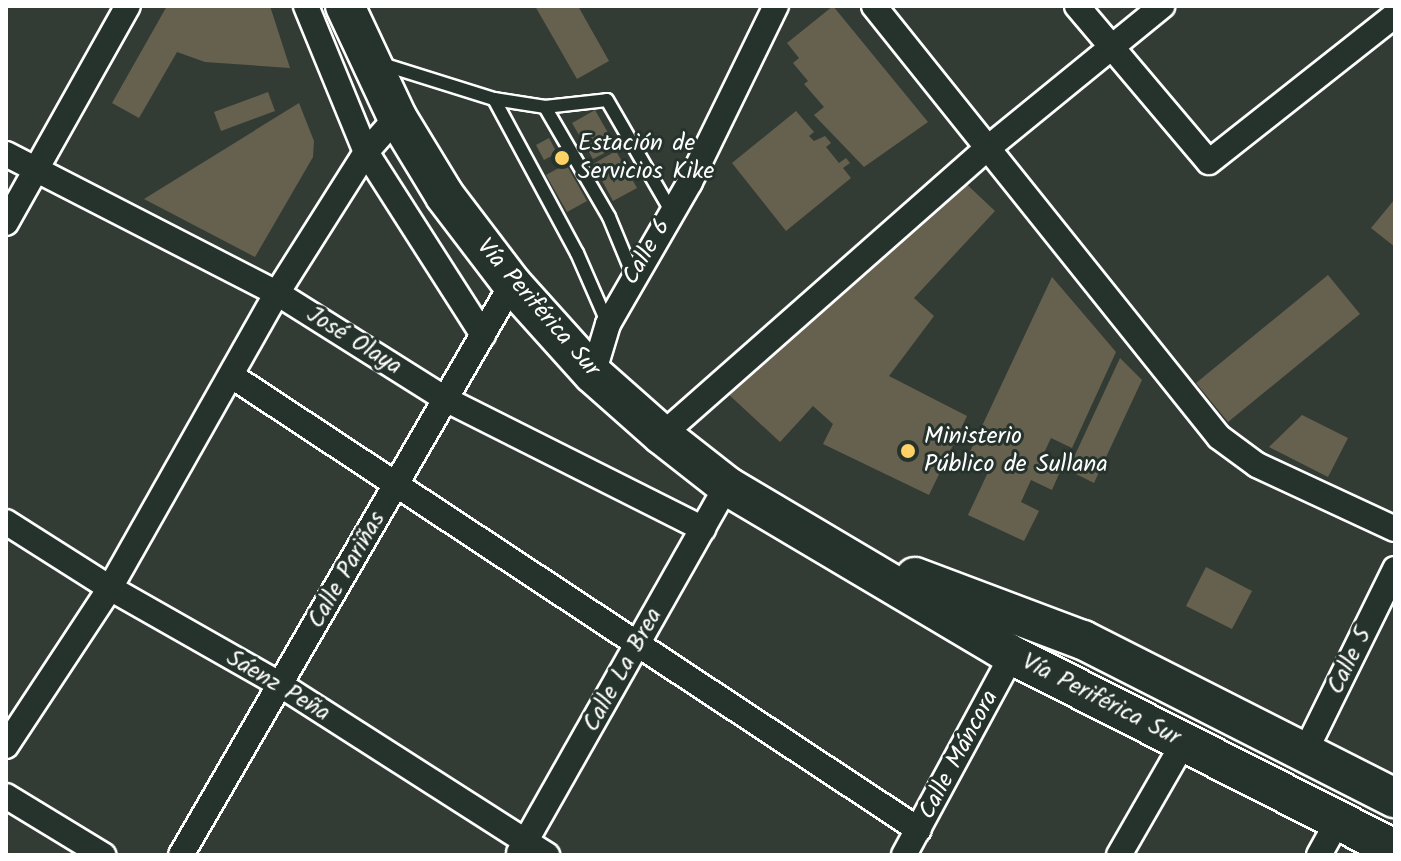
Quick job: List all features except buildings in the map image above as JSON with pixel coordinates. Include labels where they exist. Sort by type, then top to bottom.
[{"type":"highway","name":"Vía Periférica Sur","points":[[345,6],[367,59],[397,117],[445,196],[512,284],[593,374],[662,435],[727,486],[1012,655],[1395,849]]},
{"type":"highway","name":"Vía Periférica Sur","points":[[813,538],[1083,640],[1395,798]]},
{"type":"highway","points":[[1339,819],[1373,855]]},
{"type":"street","points":[[6,223],[128,6]]},
{"type":"street","points":[[306,6],[366,152],[483,335]]},
{"type":"street","name":"Calle 6","points":[[593,374],[608,324],[671,211],[776,6]]},
{"type":"street","points":[[874,6],[1219,437],[1257,465],[1395,529]]},
{"type":"street","points":[[1077,6],[1209,162],[1395,15]]},
{"type":"street","points":[[662,435],[988,148],[1162,6]]},
{"type":"street","points":[[6,746],[110,588],[277,293],[366,152],[397,117]]},
{"type":"street","name":"José Olaya","points":[[6,154],[277,293],[445,399],[703,529]]},
{"type":"street","name":"Calle Pariñas","points":[[181,855],[512,284]]},
{"type":"street","points":[[232,376],[919,830]]},
{"type":"street","name":"Calle La Brea","points":[[522,848],[727,486]]},
{"type":"street","name":"Sáenz Peña","points":[[6,522],[110,588],[281,685],[522,848],[547,855]]},
{"type":"street","name":"Calle 5","points":[[1305,752],[1395,569]]},
{"type":"street","name":"Calle Máncora","points":[[904,855],[1012,655]]},
{"type":"street","points":[[1119,855],[1184,742]]},
{"type":"street","points":[[6,796],[103,855]]},
{"type":"street","points":[[1319,855],[1339,819]]},
{"type":"lane","points":[[367,59],[494,99],[545,107],[607,100],[671,211]]},
{"type":"lane","points":[[494,99],[577,253],[608,324]]},
{"type":"lane","points":[[545,107],[609,217],[633,275]]},
{"type":"place","name":"Estación de Servicios Kike","points":[[562,158]]},
{"type":"place","name":"Ministerio Público de Sullana","points":[[908,451]]}]
